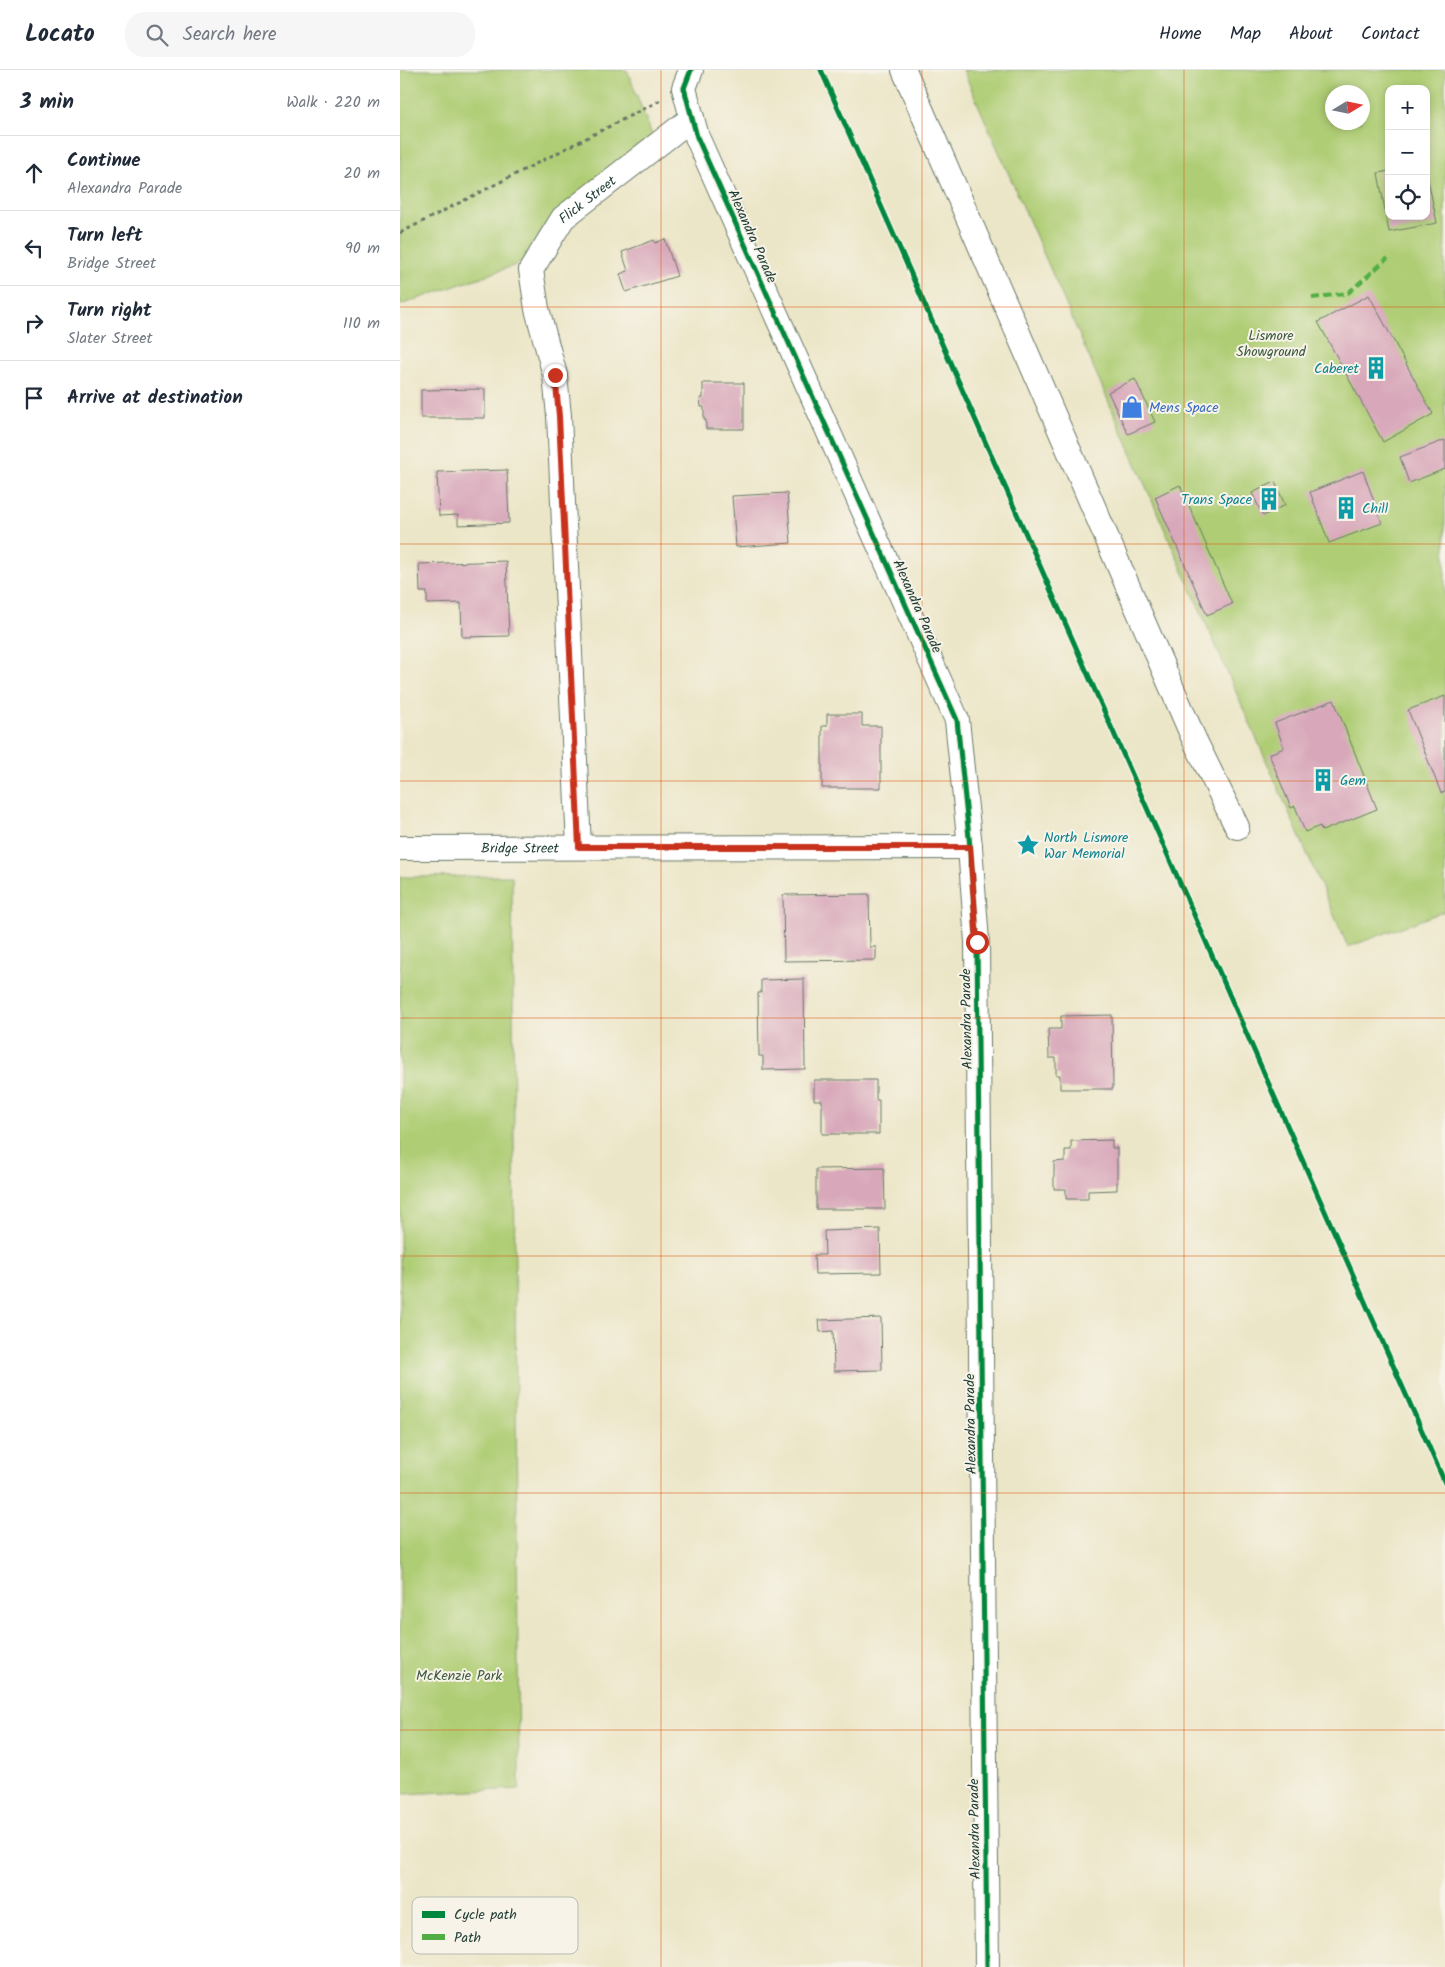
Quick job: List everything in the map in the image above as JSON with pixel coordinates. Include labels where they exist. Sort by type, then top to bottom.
[{"type":"street","points":[[904,70],[1194,740],[1237,827]]},
{"type":"street","name":"Alexandra Parade","points":[[687,79],[692,118],[697,137],[957,720],[970,847],[977,942],[987,1967]]},
{"type":"street","name":"Flick Street","points":[[579,847],[559,416],[555,375],[537,309],[531,270],[563,218],[692,118]]},
{"type":"street","name":"Bridge Street","points":[[400,848],[970,847]]},
{"type":"path","points":[[400,233],[687,79]]},
{"type":"green space","points":[[400,70],[627,70],[659,153],[516,265],[400,305]]},
{"type":"green space","name":"Lismore Showground","points":[[963,70],[1445,70],[1445,911],[1348,947]]},
{"type":"green space","name":"McKenzie Park","points":[[512,876],[519,1789],[400,1794],[400,877]]},
{"type":"building","points":[[1385,172],[1385,211],[1378,173]]},
{"type":"building","points":[[1430,189],[1437,223],[1389,232],[1387,220],[1430,220]]},
{"type":"building","points":[[665,239],[677,276],[626,292],[620,274],[628,271],[622,252],[654,240],[655,243]]},
{"type":"building","name":"Caberet","points":[[1369,295],[1433,414],[1383,442],[1318,322]]},
{"type":"building","name":"Mens Space","points":[[1135,379],[1155,422],[1128,434],[1108,392]]},
{"type":"building","points":[[703,383],[744,383],[744,429],[706,429],[704,407],[701,407],[700,398],[703,398]]},
{"type":"building","points":[[485,389],[485,418],[421,418],[421,390]]},
{"type":"building","points":[[1445,440],[1445,469],[1409,483],[1400,457]]},
{"type":"building","points":[[507,470],[509,523],[458,525],[458,515],[439,516],[437,472]]},
{"type":"building","name":"Chill","points":[[1363,471],[1382,523],[1329,543],[1310,492]]},
{"type":"building","name":"Trans Space","points":[[1275,482],[1285,505],[1263,516],[1252,493]]},
{"type":"building","points":[[1180,485],[1232,604],[1207,615],[1155,497]]},
{"type":"building","points":[[787,493],[791,543],[736,547],[732,496]]},
{"type":"building","points":[[506,561],[509,636],[462,637],[461,603],[427,604],[427,592],[420,592],[419,564]]},
{"type":"building","points":[[1445,696],[1445,792],[1441,793],[1408,710]]},
{"type":"building","name":"Gem","points":[[1334,700],[1377,809],[1322,831],[1320,826],[1305,832],[1295,806],[1291,808],[1269,754],[1284,748],[1275,723]]},
{"type":"building","points":[[827,714],[862,714],[862,726],[881,726],[881,788],[822,788],[822,726],[827,726]]},
{"type":"building","points":[[869,894],[870,947],[876,947],[876,960],[784,961],[783,895]]},
{"type":"building","points":[[804,979],[805,1069],[763,1070],[763,1056],[759,1056],[758,993],[761,993],[761,980]]},
{"type":"building","points":[[1112,1015],[1113,1089],[1060,1089],[1060,1075],[1056,1075],[1056,1058],[1049,1058],[1048,1029],[1061,1029],[1061,1016]]},
{"type":"building","points":[[814,1080],[876,1080],[876,1100],[879,1100],[879,1134],[822,1134],[822,1100],[814,1100]]},
{"type":"building","points":[[1112,1140],[1112,1148],[1117,1148],[1117,1190],[1088,1191],[1088,1199],[1066,1199],[1066,1189],[1054,1189],[1054,1162],[1065,1161],[1065,1150],[1071,1150],[1071,1141]]},
{"type":"building","points":[[884,1168],[885,1209],[816,1209],[816,1169]]},
{"type":"building","points":[[880,1229],[881,1273],[815,1274],[814,1255],[825,1255],[824,1231]]},
{"type":"building","points":[[881,1318],[882,1370],[834,1371],[833,1331],[820,1332],[819,1320]]},
{"type":"marked path","points":[[1312,298],[1348,293],[1388,258]]},
{"type":"cycle path","points":[[691,70],[684,88],[697,137],[957,720],[970,847],[977,942],[987,1967]]},
{"type":"cycle path","points":[[821,70],[1445,1483]]},
{"type":"place","name":"Caberet","points":[[1376,368]]},
{"type":"place","name":"Mens Space","points":[[1132,407]]},
{"type":"place","name":"Trans Space","points":[[1269,499]]},
{"type":"place","name":"Chill","points":[[1346,508]]},
{"type":"place","name":"Gem","points":[[1323,780]]},
{"type":"place","name":"North Lismore War Memorial","points":[[1028,845]]},
{"type":"route","points":[[555,375],[559,416],[579,847],[970,847],[977,942]]}]
